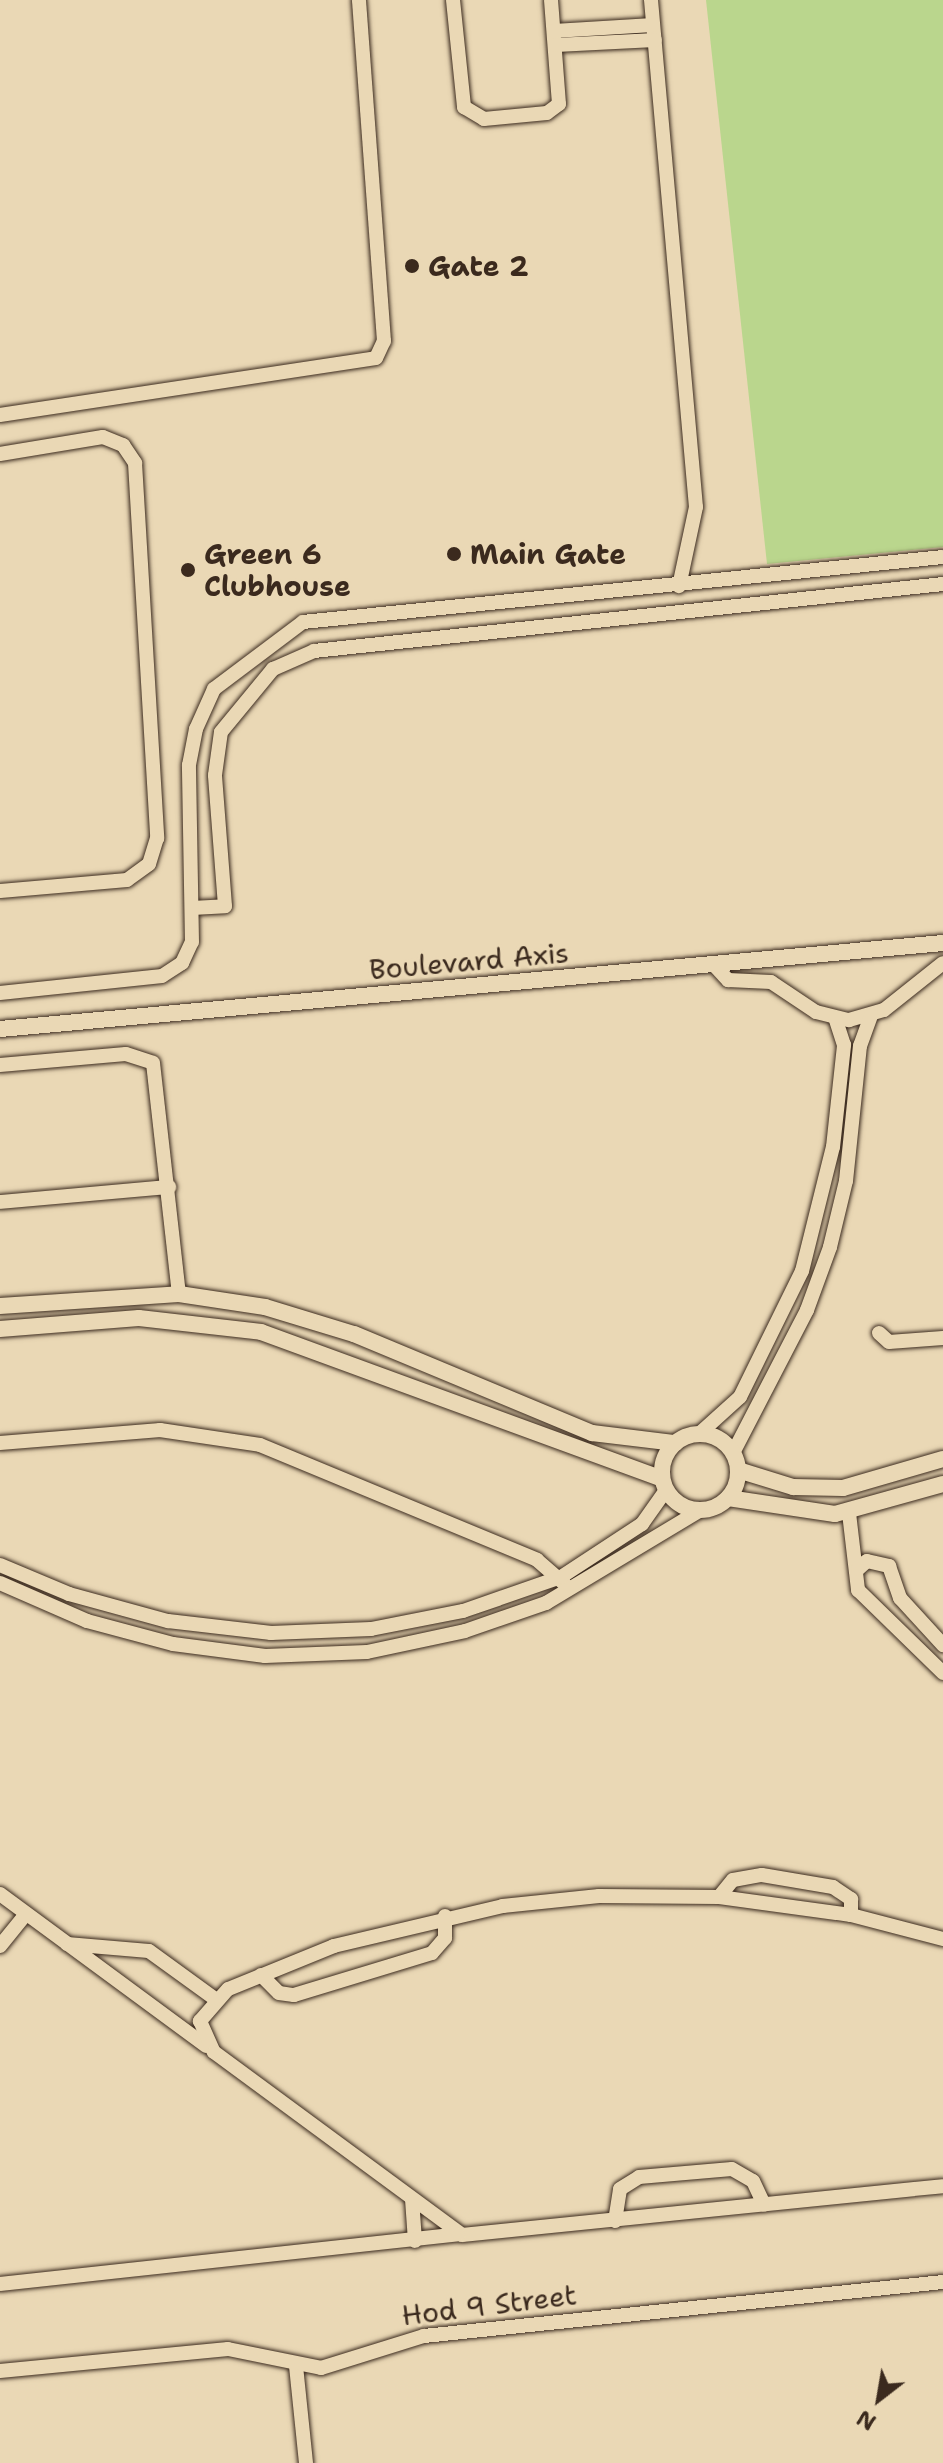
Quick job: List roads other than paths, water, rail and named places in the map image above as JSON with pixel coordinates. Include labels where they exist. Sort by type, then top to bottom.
[{"type":"street","points":[[0,415],[376,358],[384,341],[359,0]]},
{"type":"street","points":[[453,0],[464,107],[476,118],[554,110],[561,97],[551,0]]},
{"type":"street","points":[[651,0],[696,507],[679,586]]},
{"type":"street","points":[[555,38],[654,32]]},
{"type":"street","points":[[0,454],[103,437],[123,445],[135,463],[157,838],[149,864],[127,880],[0,891]]},
{"type":"street","points":[[0,993],[170,973],[190,950],[189,765],[196,729],[214,689],[303,622],[943,557]]},
{"type":"street","points":[[192,908],[225,906],[215,775],[221,732],[273,669],[314,651],[943,584]]},
{"type":"street","name":"Boulevard Axis","points":[[0,1029],[943,943]]},
{"type":"street","points":[[714,965],[724,979],[771,982],[835,1018],[871,1016],[943,963]]},
{"type":"street","points":[[728,1498],[738,1470],[733,1453],[807,1310],[830,1247],[848,1170],[860,1046],[871,1016]]},
{"type":"street","points":[[0,1306],[179,1294],[307,1318],[592,1433],[675,1443],[699,1434],[740,1397],[802,1271],[833,1147],[844,1045],[835,1018]]},
{"type":"street","points":[[0,1065],[146,1058],[159,1083],[179,1294]]},
{"type":"street","points":[[0,1202],[169,1187]]},
{"type":"street","points":[[0,1329],[139,1318],[261,1332],[664,1484],[701,1510]]},
{"type":"street","points":[[879,1333],[889,1342],[943,1338]]},
{"type":"street","points":[[0,1443],[160,1430],[260,1445],[356,1480],[561,1577],[570,1591]]},
{"type":"street","points":[[699,1434],[733,1453]]},
{"type":"street","points":[[0,1565],[135,1614],[271,1633],[401,1625],[561,1577],[642,1524],[664,1484],[675,1443]]},
{"type":"street","points":[[738,1470],[793,1487],[843,1488],[943,1459]]},
{"type":"street","points":[[0,1583],[144,1638],[299,1656],[433,1640],[570,1591],[701,1510],[728,1498],[795,1513],[849,1513],[943,1484]]},
{"type":"street","points":[[849,1513],[858,1569],[856,1586],[874,1599],[942,1670]]},
{"type":"street","points":[[858,1569],[867,1561],[889,1566],[893,1587],[943,1645]]},
{"type":"street","points":[[874,1599],[893,1587]]},
{"type":"street","points":[[719,1897],[733,1880],[762,1875],[833,1887],[851,1899],[851,1915]]},
{"type":"street","points":[[0,1894],[458,2234]]},
{"type":"street","points":[[210,2048],[200,2021],[215,1999],[261,1975],[445,1916],[599,1896],[719,1897],[851,1915],[943,1939]]},
{"type":"street","points":[[0,1946],[26,1914]]},
{"type":"street","points":[[261,1975],[279,1993],[294,1995],[432,1953],[445,1938],[445,1916]]},
{"type":"street","points":[[67,1944],[149,1951],[215,1999]]},
{"type":"street","points":[[615,2221],[620,2189],[653,2176],[732,2169],[753,2181],[764,2205]]},
{"type":"street","points":[[0,2284],[943,2186]]},
{"type":"street","points":[[412,2199],[415,2241]]},
{"type":"street","name":"Hod 9 Street","points":[[0,2371],[228,2349],[296,2366],[334,2366],[424,2336],[943,2282]]},
{"type":"street","points":[[296,2366],[306,2463]]},
{"type":"place","name":"Gate 2","points":[[412,266]]},
{"type":"place","name":"Main Gate","points":[[454,554]]},
{"type":"place","name":"Green 6 Clubhouse","points":[[188,570]]}]
